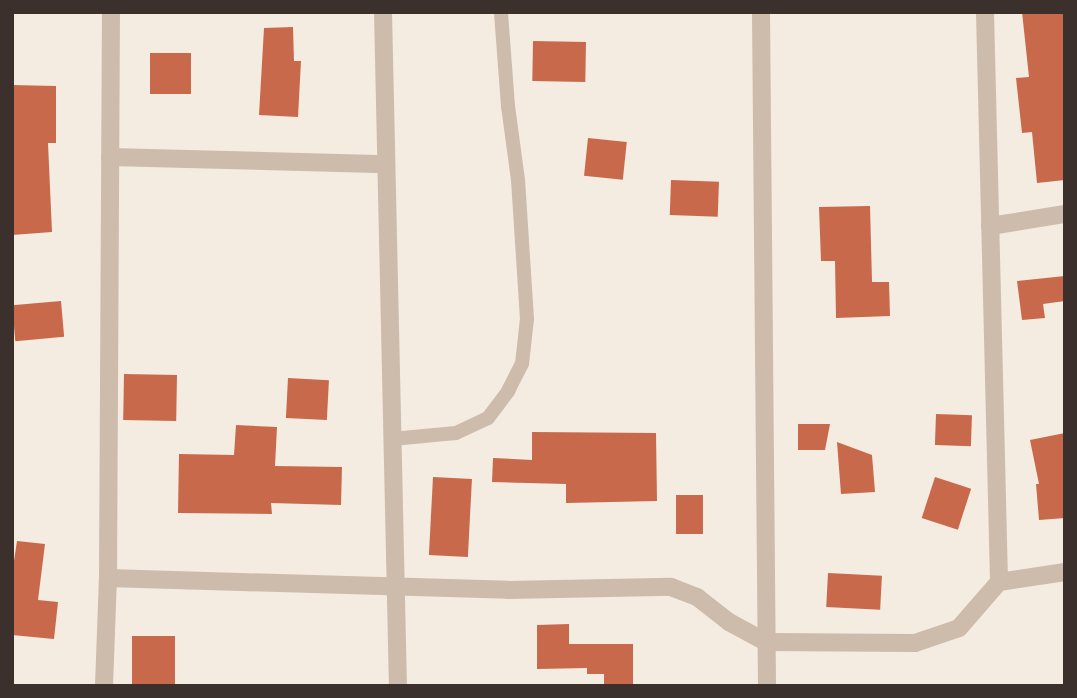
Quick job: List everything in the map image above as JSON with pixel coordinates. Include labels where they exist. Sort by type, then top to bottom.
[{"type":"street","points":[[104,686],[108,578],[111,12]]},
{"type":"street","points":[[383,12],[398,686]]},
{"type":"street","points":[[761,12],[767,686]]},
{"type":"street","points":[[985,12],[999,582]]},
{"type":"street","points":[[110,157],[386,164]]},
{"type":"street","points":[[990,226],[1065,214]]},
{"type":"street","points":[[108,578],[508,590],[671,587],[697,597],[729,622],[766,642],[915,643],[959,628],[999,582],[1065,572]]},
{"type":"lane","points":[[392,439],[456,433],[488,418],[508,391],[522,364],[527,319],[519,180],[508,106],[501,12]]},
{"type":"building","points":[[1022,12],[1065,12],[1065,180],[1037,183],[1032,132],[1022,133],[1016,78],[1029,77]]},
{"type":"building","points":[[293,27],[294,61],[301,61],[298,117],[259,115],[264,28]]},
{"type":"building","points":[[533,41],[586,42],[585,82],[532,81]]},
{"type":"building","points":[[150,53],[191,53],[191,94],[150,94]]},
{"type":"building","points":[[12,85],[56,86],[56,143],[48,143],[52,232],[12,235]]},
{"type":"building","points":[[588,138],[627,142],[623,180],[584,176]]},
{"type":"building","points":[[671,180],[719,182],[718,217],[670,215]]},
{"type":"building","points":[[870,206],[872,282],[889,282],[890,316],[836,318],[835,261],[821,261],[819,207]]},
{"type":"building","points":[[1065,276],[1065,301],[1043,304],[1045,318],[1022,320],[1017,281]]},
{"type":"building","points":[[61,301],[64,337],[15,341],[12,305]]},
{"type":"building","points":[[124,374],[177,375],[176,421],[123,420]]},
{"type":"building","points":[[288,378],[329,380],[327,420],[286,418]]},
{"type":"building","points":[[936,414],[972,415],[971,446],[935,445]]},
{"type":"building","points":[[798,424],[830,424],[825,450],[798,450]]},
{"type":"building","points":[[236,425],[277,427],[275,466],[342,467],[341,505],[271,503],[272,514],[178,513],[179,454],[234,455]]},
{"type":"building","points":[[532,432],[656,433],[657,501],[566,503],[566,484],[492,482],[493,458],[532,460]]},
{"type":"building","points":[[1065,433],[1065,518],[1039,520],[1036,484],[1039,484],[1030,440]]},
{"type":"building","points":[[837,442],[872,455],[875,492],[841,494]]},
{"type":"building","points":[[433,477],[472,479],[468,557],[429,555]]},
{"type":"building","points":[[935,477],[971,489],[958,530],[922,518]]},
{"type":"building","points":[[676,495],[703,495],[703,534],[676,534]]},
{"type":"building","points":[[17,541],[45,544],[38,600],[58,602],[54,639],[12,635],[12,574]]},
{"type":"building","points":[[828,573],[882,576],[880,610],[826,607]]},
{"type":"building","points":[[569,624],[569,644],[633,644],[633,686],[604,686],[604,674],[587,674],[587,668],[537,669],[537,625]]},
{"type":"building","points":[[132,636],[175,636],[175,686],[132,686]]}]
